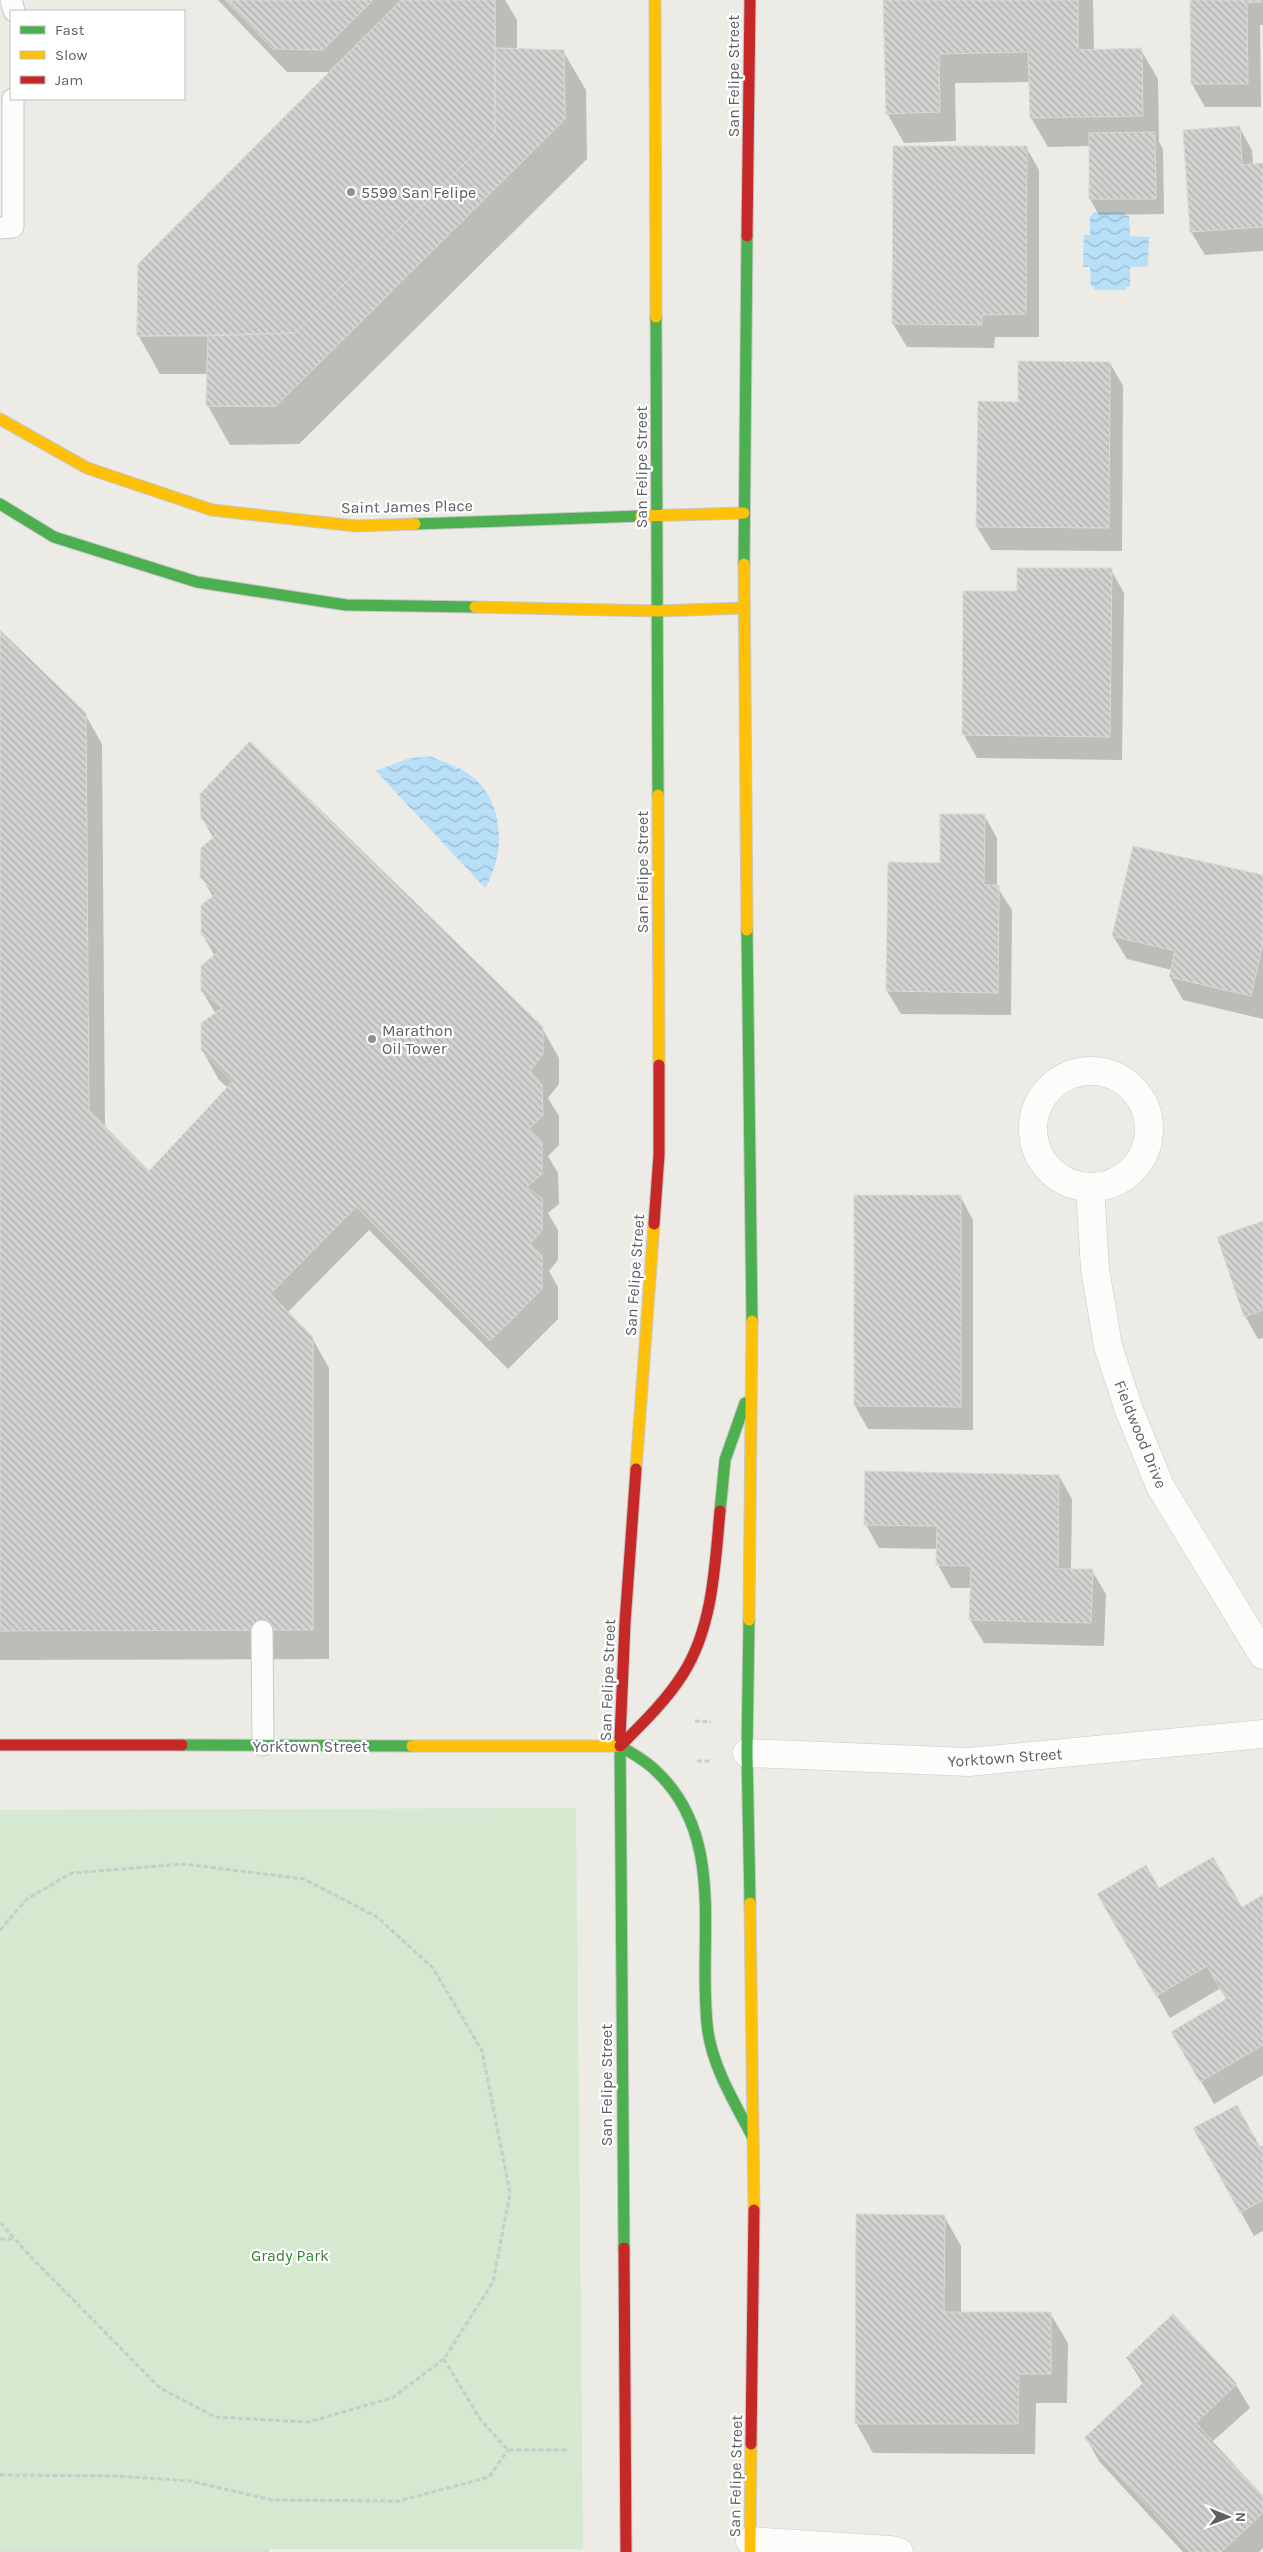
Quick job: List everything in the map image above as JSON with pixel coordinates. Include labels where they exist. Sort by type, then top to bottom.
[{"type":"main road","name":"San Felipe Street","points":[[626,2552],[620,1746],[625,1623],[659,1155],[655,0]]},
{"type":"main road","name":"San Felipe Street","points":[[750,0],[742,608],[753,1379],[747,1753],[754,2142],[750,2547]]},
{"type":"main road","name":"Saint James Place","points":[[0,419],[87,468],[212,510],[356,526],[744,513]]},
{"type":"main road","points":[[0,504],[54,537],[197,582],[346,605],[658,611],[742,608]]},
{"type":"main road","points":[[753,1379],[724,1466],[714,1575],[705,1625],[690,1663],[656,1708],[620,1746],[659,1772],[683,1802],[697,1831],[705,1867],[708,2032],[718,2069],[754,2142]]},
{"type":"main road","name":"Yorktown Street","points":[[0,1745],[620,1746]]},
{"type":"street","points":[[1083,1071],[1103,1072],[1120,1078],[1134,1090],[1144,1106],[1149,1123],[1148,1141],[1141,1159],[1129,1173],[1114,1183],[1090,1187],[1077,1186],[1058,1178],[1044,1163],[1035,1146],[1032,1126],[1037,1106],[1048,1089],[1064,1077],[1083,1071]]},
{"type":"street","name":"Fieldwood Drive","points":[[1090,1187],[1095,1269],[1108,1346],[1130,1410],[1160,1486],[1263,1656]]},
{"type":"street","name":"Yorktown Street","points":[[747,1753],[968,1762],[1263,1734]]},
{"type":"street","points":[[750,2547],[890,2550],[899,2552]]},
{"type":"lane","points":[[0,228],[13,228],[13,100]]},
{"type":"lane","points":[[262,1631],[263,1745]]},
{"type":"path","points":[[688,1721],[713,1722],[747,1753],[727,1762],[689,1760]]},
{"type":"path","points":[[0,1930],[27,1899],[72,1873],[184,1864],[304,1879],[377,1917],[433,1968],[482,2052],[510,2193],[494,2282],[444,2359],[392,2398],[308,2422],[215,2417],[160,2388],[14,2239],[0,2222]]},
{"type":"path","points":[[0,2239],[14,2239]]},
{"type":"path","points":[[444,2359],[480,2419],[508,2450],[567,2450]]},
{"type":"path","points":[[0,2475],[118,2476],[190,2481],[272,2500],[399,2501],[489,2477],[508,2450]]},
{"type":"shaded area","points":[[0,2549],[269,2549],[269,2552],[0,2552]]},
{"type":"green space","name":"Grady Park","points":[[576,1808],[583,2549],[0,2549],[0,1810]]},
{"type":"water","points":[[1093,212],[1125,212],[1125,215],[1129,216],[1130,236],[1149,237],[1148,266],[1130,267],[1130,287],[1126,287],[1125,290],[1094,290],[1094,287],[1091,286],[1090,267],[1083,267],[1084,235],[1090,235],[1090,216],[1093,215]]},
{"type":"water","points":[[429,756],[469,774],[484,789],[492,802],[499,831],[498,846],[492,875],[485,888],[376,771],[407,759]]},
{"type":"building","points":[[225,0],[373,0],[323,50],[273,49]]},
{"type":"building","name":"5599 San Felipe","points":[[401,0],[495,0],[495,48],[564,50],[565,119],[276,406],[206,406],[208,336],[137,336],[138,264]]},
{"type":"building","name":"5599 San Felipe","points":[[401,0],[495,0],[495,133],[295,333],[137,336],[138,264]]},
{"type":"building","points":[[883,0],[1078,0],[1078,50],[1142,48],[1143,116],[1030,118],[1028,52],[939,54],[940,112],[886,114]]},
{"type":"building","points":[[1190,0],[1261,0],[1261,2],[1247,3],[1248,84],[1191,84]]},
{"type":"building","points":[[495,48],[564,50],[565,119],[276,406],[206,406],[208,336],[295,333],[495,133]]},
{"type":"building","points":[[1240,126],[1242,165],[1263,163],[1263,227],[1190,232],[1183,130]]},
{"type":"building","points":[[1155,132],[1156,199],[1089,199],[1089,133]]},
{"type":"building","points":[[893,146],[1027,146],[1026,314],[982,315],[982,325],[892,324]]},
{"type":"building","points":[[1018,361],[1110,362],[1109,528],[976,527],[978,401],[1018,402]]},
{"type":"building","points":[[1017,568],[1112,568],[1110,737],[962,735],[963,591],[1017,591]]},
{"type":"building","points":[[0,630],[86,713],[89,1110],[313,1337],[313,1630],[0,1631]]},
{"type":"building","name":"Marathon Oil Tower","points":[[250,741],[543,1027],[543,1054],[530,1071],[542,1085],[543,1115],[529,1129],[542,1142],[542,1174],[527,1187],[542,1199],[542,1230],[530,1244],[542,1256],[542,1289],[490,1341],[201,1050],[201,1023],[222,1008],[201,991],[201,966],[219,951],[201,934],[201,905],[216,894],[200,877],[201,848],[216,835],[201,818],[200,794]]},
{"type":"building","points":[[940,814],[985,814],[984,885],[999,885],[998,993],[886,991],[888,862],[940,863]]},
{"type":"building","points":[[1133,846],[1263,875],[1263,943],[1251,996],[1169,977],[1175,951],[1112,936]]},
{"type":"building","points":[[232,1082],[356,1207],[270,1294],[149,1171]]},
{"type":"building","points":[[854,1195],[961,1195],[961,1407],[854,1406]]},
{"type":"building","points":[[1263,1221],[1263,1310],[1244,1317],[1217,1237]]},
{"type":"building","points":[[865,1471],[1059,1475],[1058,1569],[1093,1569],[1091,1623],[969,1620],[971,1566],[936,1565],[937,1526],[864,1525]]},
{"type":"building","points":[[1213,1857],[1242,1907],[1263,1895],[1263,2045],[1200,2082],[1171,2032],[1226,1999],[1207,1966],[1156,1996],[1097,1894],[1146,1865],[1159,1888]]},
{"type":"building","points":[[1237,2105],[1260,2147],[1263,2145],[1263,2200],[1240,2213],[1193,2128]]},
{"type":"building","points":[[856,2214],[945,2215],[944,2312],[1051,2312],[1051,2374],[1019,2374],[1018,2424],[855,2424]]},
{"type":"building","points":[[1173,2314],[1237,2384],[1196,2423],[1263,2496],[1263,2513],[1221,2552],[1190,2552],[1084,2438],[1146,2380],[1126,2358]]},
{"type":"traffic: fast","points":[[744,564],[747,236]]},
{"type":"traffic: fast","points":[[656,317],[658,795]]},
{"type":"traffic: fast","points":[[0,504],[54,537],[197,582],[346,605],[475,607]]},
{"type":"traffic: fast","points":[[415,524],[641,516]]},
{"type":"traffic: fast","points":[[747,930],[752,1321]]},
{"type":"traffic: fast","points":[[720,1511],[725,1460],[745,1403]]},
{"type":"traffic: fast","points":[[749,1620],[747,1753],[750,1903]]},
{"type":"traffic: fast","points":[[620,1738],[624,2248]]},
{"type":"traffic: fast","points":[[182,1745],[412,1746]]},
{"type":"traffic: fast","points":[[620,1746],[644,1761],[657,1772],[679,1799],[694,1829],[702,1861],[705,1895],[705,1999],[708,2032],[720,2073],[752,2136]]},
{"type":"traffic: slow","points":[[655,0],[656,317]]},
{"type":"traffic: slow","points":[[0,419],[87,468],[212,510],[356,526],[415,524]]},
{"type":"traffic: slow","points":[[641,516],[744,513]]},
{"type":"traffic: slow","points":[[744,564],[747,930]]},
{"type":"traffic: slow","points":[[475,607],[658,611],[743,608]]},
{"type":"traffic: slow","points":[[658,795],[659,1065]]},
{"type":"traffic: slow","points":[[636,1469],[654,1224]]},
{"type":"traffic: slow","points":[[749,1620],[752,1321]]},
{"type":"traffic: slow","points":[[412,1746],[620,1746]]},
{"type":"traffic: slow","points":[[750,1903],[754,2210]]},
{"type":"traffic: slow","points":[[750,2552],[751,2444]]},
{"type":"traffic: jam","points":[[747,236],[750,0]]},
{"type":"traffic: jam","points":[[654,1224],[659,1155],[659,1065]]},
{"type":"traffic: jam","points":[[620,1738],[625,1623],[636,1469]]},
{"type":"traffic: jam","points":[[620,1746],[669,1694],[693,1656],[707,1616],[711,1595],[720,1511]]},
{"type":"traffic: jam","points":[[0,1745],[182,1745]]},
{"type":"traffic: jam","points":[[751,2444],[754,2210]]},
{"type":"traffic: jam","points":[[624,2248],[626,2552]]},
{"type":"place","name":"5599 San Felipe","points":[[351,192]]},
{"type":"place","name":"Marathon Oil Tower","points":[[372,1039]]}]
